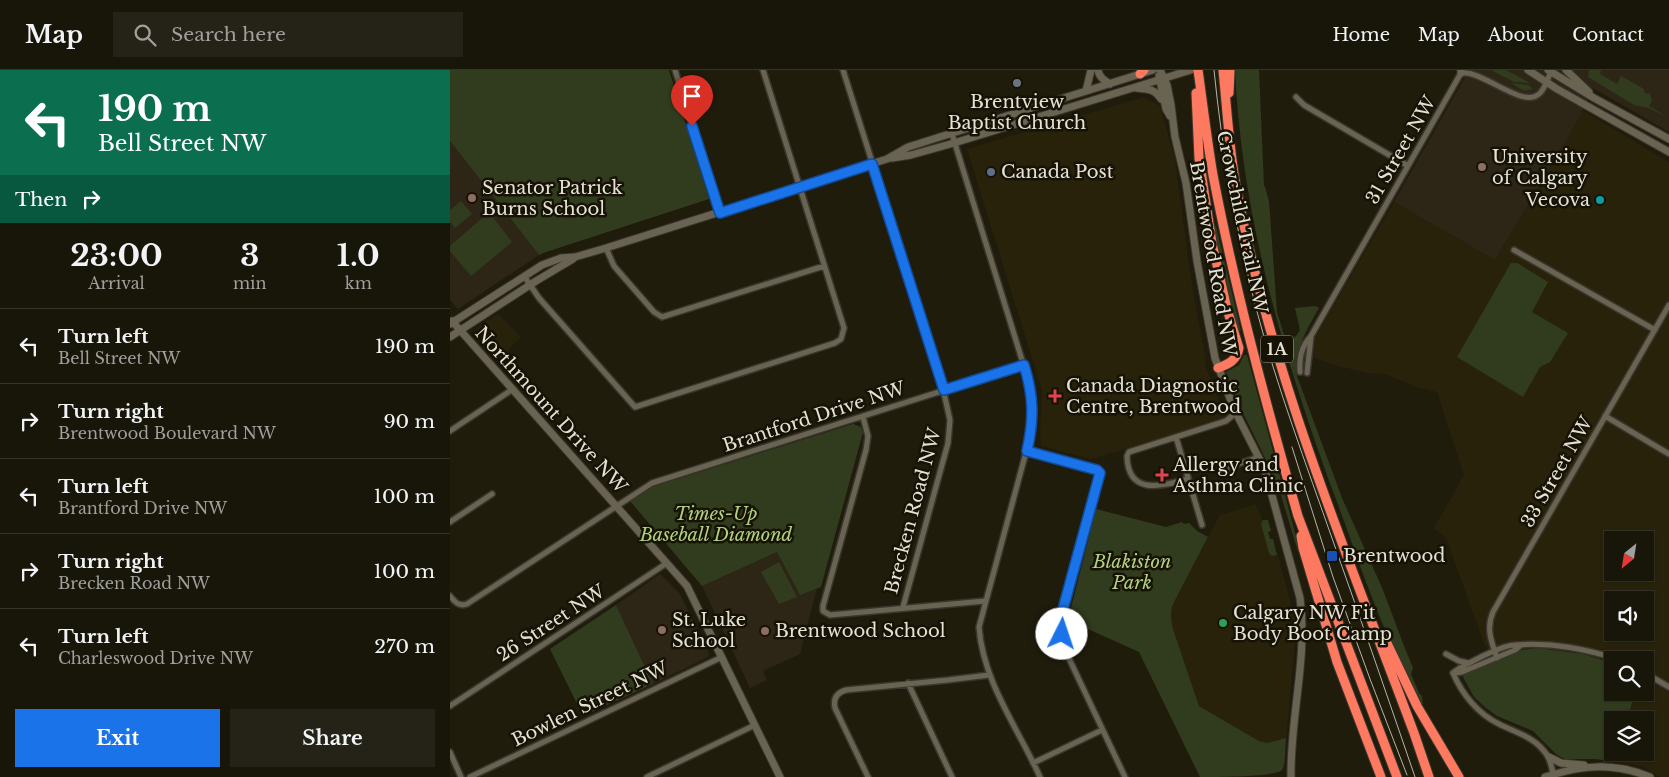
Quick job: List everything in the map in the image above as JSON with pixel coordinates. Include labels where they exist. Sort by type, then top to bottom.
[{"type":"highway","points":[[1197,70],[1199,158],[1212,243],[1227,309],[1239,348],[1238,354],[1234,359],[1218,368]]},
{"type":"highway","name":"Crowchild Trail NW","points":[[1197,70],[1213,174],[1235,274],[1251,342],[1298,516],[1397,777]]},
{"type":"highway","name":"Crowchild Trail NW","points":[[1222,70],[1238,193],[1255,272],[1272,332],[1302,428],[1429,777]]},
{"type":"highway","points":[[1227,108],[1230,70]]},
{"type":"highway","points":[[1298,516],[1303,548],[1337,662],[1381,777]]},
{"type":"highway","points":[[1373,623],[1382,632],[1417,706],[1459,777]]},
{"type":"street","points":[[675,70],[720,213]]},
{"type":"street","points":[[524,276],[539,298],[635,407],[838,342],[842,337],[844,328],[762,70]]},
{"type":"street","name":"Brecken Road NW","points":[[845,70],[872,164],[944,390],[950,420],[949,438],[902,607]]},
{"type":"street","points":[[1086,91],[1091,70]]},
{"type":"street","points":[[1098,70],[1102,79],[1110,84]]},
{"type":"street","points":[[887,159],[908,147],[1153,70]]},
{"type":"street","name":"Brentwood Road NW","points":[[1160,70],[1186,183],[1206,313],[1218,368],[1234,409],[1259,457],[1272,492],[1290,556],[1302,613],[1302,642],[1291,777]]},
{"type":"street","points":[[451,322],[542,265],[561,258],[575,257],[606,248],[887,159],[954,143],[1191,70]]},
{"type":"street","points":[[1528,70],[1669,152]]},
{"type":"street","points":[[1566,70],[1594,98]]},
{"type":"street","name":"31 Street NW","points":[[1300,372],[1301,354],[1304,344],[1311,336],[1461,71],[1473,74],[1526,98],[1537,96],[1542,92],[1550,71]]},
{"type":"street","points":[[1550,71],[1594,98],[1669,139]]},
{"type":"street","name":"Brentwood Road NW","points":[[1162,78],[1165,104],[1173,121]]},
{"type":"street","points":[[1131,88],[1153,90],[1157,92],[1165,104]]},
{"type":"street","points":[[1296,98],[1304,105],[1408,166]]},
{"type":"street","points":[[952,134],[1031,389],[1033,415],[1027,451],[979,627],[988,675],[1040,777]]},
{"type":"street","points":[[606,248],[614,266],[654,312],[662,316],[824,266]]},
{"type":"street","points":[[1514,250],[1655,330]]},
{"type":"street","points":[[450,337],[575,257]]},
{"type":"street","name":"33 Street NW","points":[[1497,658],[1488,628],[1492,612],[1669,305]]},
{"type":"street","name":"Northmount Drive NW","points":[[451,322],[616,505],[692,594],[780,777]]},
{"type":"street","name":"31 Street NW","points":[[1307,374],[1311,336]]},
{"type":"street","name":"Brantford Drive NW","points":[[450,596],[458,604],[463,606],[467,604],[652,483],[1024,365]]},
{"type":"street","points":[[450,431],[513,389]]},
{"type":"street","points":[[1188,479],[1159,487],[1136,482],[1126,458],[1130,452],[1226,421],[1232,416],[1234,409]]},
{"type":"street","points":[[1605,416],[1669,454]]},
{"type":"street","points":[[863,417],[868,436],[866,450],[822,611],[830,615],[985,601]]},
{"type":"street","points":[[1176,437],[1202,525]]},
{"type":"street","points":[[1027,451],[1097,470],[1100,473],[1063,609],[1061,624],[1066,650],[1102,730],[1126,777]]},
{"type":"street","points":[[1221,472],[1229,467],[1259,457]]},
{"type":"street","points":[[450,522],[492,494]]},
{"type":"street","name":"26 Street NW","points":[[450,706],[667,563]]},
{"type":"street","points":[[1453,674],[1460,667],[1494,651],[1514,645],[1553,644],[1604,655]]},
{"type":"street","points":[[1453,674],[1497,658],[1515,650],[1521,645]]},
{"type":"street","points":[[1446,654],[1468,664]]},
{"type":"street","name":"Bowlen Street NW","points":[[470,777],[722,656]]},
{"type":"street","points":[[1453,674],[1468,699],[1482,713],[1499,724],[1529,737],[1549,757],[1566,764],[1620,768],[1650,777]]},
{"type":"street","points":[[868,777],[835,708],[834,699],[838,694],[846,690],[988,675]]},
{"type":"street","points":[[1654,678],[1669,687]]},
{"type":"street","points":[[908,683],[952,777]]},
{"type":"street","points":[[647,777],[755,725]]},
{"type":"street","points":[[1034,763],[1102,730]]},
{"type":"street","points":[[450,752],[461,777]]},
{"type":"street","points":[[1549,757],[1553,776]]},
{"type":"street","points":[[1545,777],[1592,766]]},
{"type":"shaded area","name":"University of Calgary","points":[[1469,70],[1669,70],[1669,132],[1593,88],[1579,118],[1495,260],[1394,202]]},
{"type":"shaded area","points":[[1144,97],[1160,106],[1175,160],[1205,365],[1227,419],[1091,459],[1042,446],[1040,436],[1042,390],[967,149]]},
{"type":"shaded area","points":[[1582,110],[1669,162],[1669,777],[1660,777],[1643,766],[1615,762],[1654,761],[1654,711],[1630,711],[1633,701],[1654,701],[1654,651],[1604,651],[1604,661],[1583,654],[1537,648],[1521,650],[1500,659],[1485,646],[1446,538],[1434,528],[1464,475],[1437,392],[1420,388],[1385,374],[1368,373],[1334,365],[1313,357],[1315,338],[1394,202],[1495,260]]},
{"type":"shaded area","name":"Senator Patrick Burns School","points":[[450,141],[539,255],[458,309],[450,300]]},
{"type":"shaded area","points":[[498,314],[521,337],[500,358],[477,331],[478,328]]},
{"type":"shaded area","points":[[1256,505],[1278,556],[1295,618],[1296,631],[1286,738],[1267,743],[1259,741],[1199,706],[1172,626],[1171,615],[1172,606],[1220,515]]},
{"type":"shaded area","name":"Brentwood School","points":[[777,552],[800,594],[817,588],[800,654],[763,671],[767,680],[750,688],[702,586]]},
{"type":"shaded area","name":"St. Luke School","points":[[660,574],[680,594],[709,654],[708,657],[653,684],[616,605]]},
{"type":"green space","points":[[450,70],[669,70],[709,199],[539,255],[450,141]]},
{"type":"green space","points":[[1235,70],[1259,70],[1264,186],[1269,201],[1277,312],[1286,341],[1296,336],[1300,330],[1295,308],[1315,306],[1319,308],[1299,349],[1297,376],[1342,498],[1383,590],[1413,668],[1411,674],[1422,696],[1423,704],[1417,698],[1370,592],[1300,397],[1269,290],[1257,236],[1239,126]]},
{"type":"green space","points":[[1491,70],[1506,70],[1530,83],[1514,82]]},
{"type":"green space","points":[[1589,70],[1601,70],[1600,74],[1617,84],[1621,76],[1644,89],[1644,92],[1647,94],[1650,93],[1652,101],[1649,106],[1669,118],[1649,108],[1634,105],[1588,77]]},
{"type":"green space","points":[[1511,83],[1529,85],[1533,89],[1524,91]]},
{"type":"green space","points":[[461,201],[472,214],[455,228],[450,222],[450,210]]},
{"type":"green space","points":[[489,212],[512,242],[471,276],[450,251],[450,246]]},
{"type":"green space","points":[[1212,226],[1216,226],[1241,331],[1238,331],[1228,300]]},
{"type":"green space","points":[[1511,263],[1517,263],[1548,282],[1532,312],[1568,333],[1550,362],[1540,367],[1523,397],[1457,357]]},
{"type":"green space","points":[[1244,355],[1247,355],[1300,551],[1298,552],[1281,495],[1279,495],[1274,479],[1238,403],[1226,372],[1239,365]]},
{"type":"green space","name":"Times-Up Baseball Diamond","points":[[853,424],[861,427],[863,432],[821,587],[800,595],[777,552],[702,586],[630,501],[652,487]]},
{"type":"green space","name":"Blakiston Park","points":[[1096,509],[1166,527],[1182,522],[1184,524],[1189,523],[1197,531],[1208,537],[1172,606],[1172,626],[1199,706],[1259,741],[1267,743],[1286,738],[1285,760],[1282,770],[1257,775],[1200,777],[1139,652],[1068,620]]},
{"type":"green space","points":[[1263,520],[1268,520],[1271,531],[1268,532],[1270,539],[1273,539],[1277,555],[1272,556],[1269,553],[1261,524]]},
{"type":"green space","points":[[779,562],[797,597],[779,604],[761,572]]},
{"type":"green space","points":[[616,605],[653,684],[583,716],[550,649]]},
{"type":"green space","points":[[1537,648],[1583,654],[1604,661],[1604,701],[1633,701],[1630,711],[1604,711],[1604,760],[1565,759],[1557,755],[1533,731],[1497,716],[1474,697],[1463,677],[1464,674],[1521,650]]},
{"type":"tram line","points":[[1214,70],[1221,130],[1236,220],[1264,338],[1292,425],[1415,777]]},
{"type":"tram line","points":[[1292,447],[1333,577],[1407,775]]},
{"type":"place","name":"Brentview Baptist Church","points":[[1017,83]]},
{"type":"place","name":"University of Calgary","points":[[1482,167]]},
{"type":"place","name":"Canada Post","points":[[991,172]]},
{"type":"place","name":"Senator Patrick Burns School","points":[[472,198]]},
{"type":"place","name":"Vecova","points":[[1600,200]]},
{"type":"place","name":"Canada Diagnostic Centre, Brentwood","points":[[1055,396]]},
{"type":"place","name":"Allergy and Asthma Clinic","points":[[1162,475]]},
{"type":"place","name":"Brentwood","points":[[1332,556]]},
{"type":"place","name":"Calgary NW Fit Body Boot Camp","points":[[1223,623]]},
{"type":"place","name":"St. Luke School","points":[[662,630]]},
{"type":"place","name":"Brentwood School","points":[[765,631]]},
{"type":"route","points":[[692,126],[720,213],[872,164],[944,390],[1024,365],[1031,389],[1033,415],[1027,451],[1097,470],[1100,473],[1063,609],[1062,634]]}]
